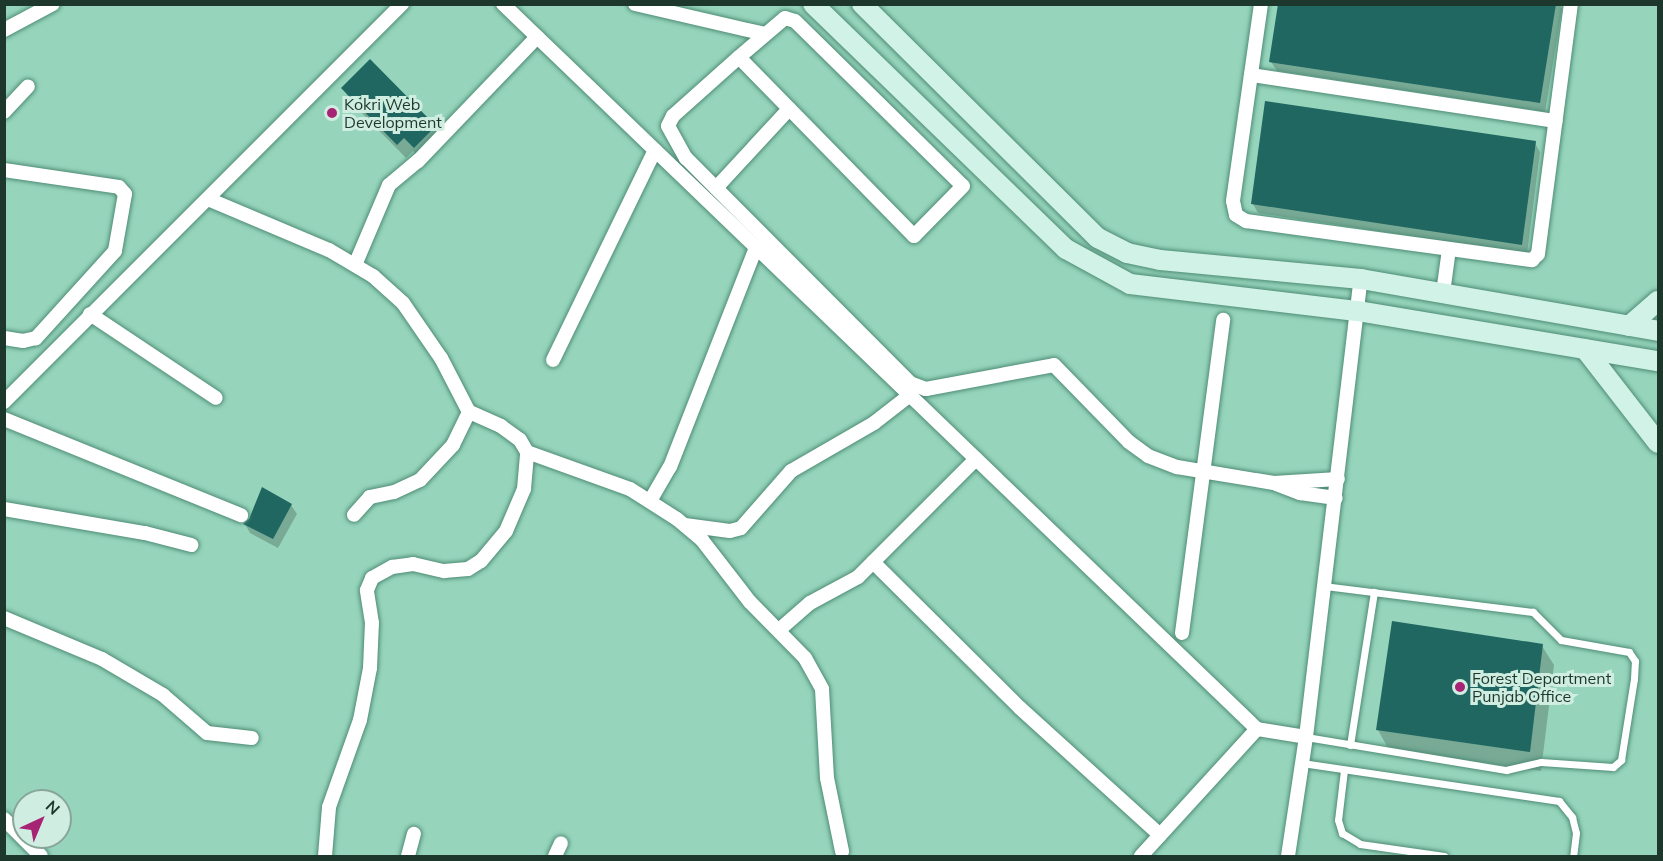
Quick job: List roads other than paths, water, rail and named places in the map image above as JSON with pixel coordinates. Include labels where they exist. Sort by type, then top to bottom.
[{"type":"main road","points":[[813,4],[1066,249],[1130,284],[1358,311],[1659,361]]},
{"type":"main road","points":[[862,4],[1098,238],[1127,253],[1160,260],[1361,279],[1659,331]]},
{"type":"main road","points":[[1629,326],[1659,301]]},
{"type":"main road","points":[[1585,349],[1659,443]]},
{"type":"street","points":[[4,30],[53,4]]},
{"type":"street","points":[[4,402],[402,4]]},
{"type":"street","points":[[503,4],[1257,729],[1306,737]]},
{"type":"street","points":[[635,4],[765,34]]},
{"type":"street","points":[[1261,4],[1233,201],[1236,214],[1246,221],[1532,260],[1538,254],[1571,4]]},
{"type":"street","points":[[740,57],[915,237],[962,189],[962,184],[795,21],[785,18],[765,34],[673,116],[668,126],[676,147],[916,386],[926,389],[1054,365],[1129,442],[1148,456],[1203,473],[1274,483],[1338,479]]},
{"type":"street","points":[[355,265],[374,212],[389,185],[418,161],[537,37]]},
{"type":"street","points":[[1251,75],[1556,121]]},
{"type":"street","points":[[4,112],[28,86]]},
{"type":"street","points":[[717,188],[789,109]]},
{"type":"street","points":[[553,360],[655,150]]},
{"type":"street","points":[[4,170],[119,187],[125,194],[116,251],[36,338],[23,341],[4,338]]},
{"type":"street","points":[[208,199],[329,250],[355,265],[403,303],[450,371],[469,412],[501,426],[520,440],[527,452],[524,489],[506,531],[481,561],[468,569],[456,570],[413,564],[392,567],[372,578],[367,590],[372,623],[370,668],[360,720],[329,807],[325,856]]},
{"type":"street","points":[[650,501],[670,467],[756,248]]},
{"type":"street","points":[[1443,293],[1449,249]]},
{"type":"street","points":[[1288,856],[1306,737],[1361,279]]},
{"type":"street","points":[[90,314],[216,398]]},
{"type":"street","points":[[1182,633],[1223,320]]},
{"type":"street","points":[[685,525],[730,531],[741,528],[791,471],[874,423],[910,395]]},
{"type":"street","points":[[354,515],[370,496],[394,492],[420,480],[453,445],[469,412]]},
{"type":"street","points":[[4,419],[241,515]]},
{"type":"street","points":[[527,452],[603,478],[650,501],[685,525],[805,658],[822,689],[827,778],[842,851]]},
{"type":"street","points":[[779,630],[810,603],[851,582],[976,459]]},
{"type":"street","points":[[1274,483],[1300,493],[1336,498]]},
{"type":"street","points":[[4,509],[145,533],[192,545]]},
{"type":"street","points":[[873,562],[1020,708],[1160,835]]},
{"type":"street","points":[[4,618],[102,659],[163,695],[207,734],[252,738]]},
{"type":"street","points":[[1141,856],[1257,729]]},
{"type":"street","points":[[4,819],[41,856]]},
{"type":"street","points":[[408,856],[414,834]]},
{"type":"street","points":[[555,856],[561,843]]},
{"type":"lane","points":[[1306,737],[1506,770],[1541,762],[1613,767],[1621,760],[1634,680],[1635,662],[1629,652],[1561,640],[1533,612],[1325,586]]},
{"type":"lane","points":[[1350,744],[1374,592]]},
{"type":"lane","points":[[1302,763],[1558,801],[1572,817],[1576,833],[1573,856]]},
{"type":"lane","points":[[1344,770],[1338,820],[1342,833],[1360,844],[1444,856]]},
{"type":"place","name":"Kokri Web Development","points":[[332,113]]},
{"type":"place","name":"Forest Department Punjab Office","points":[[1460,687]]}]
